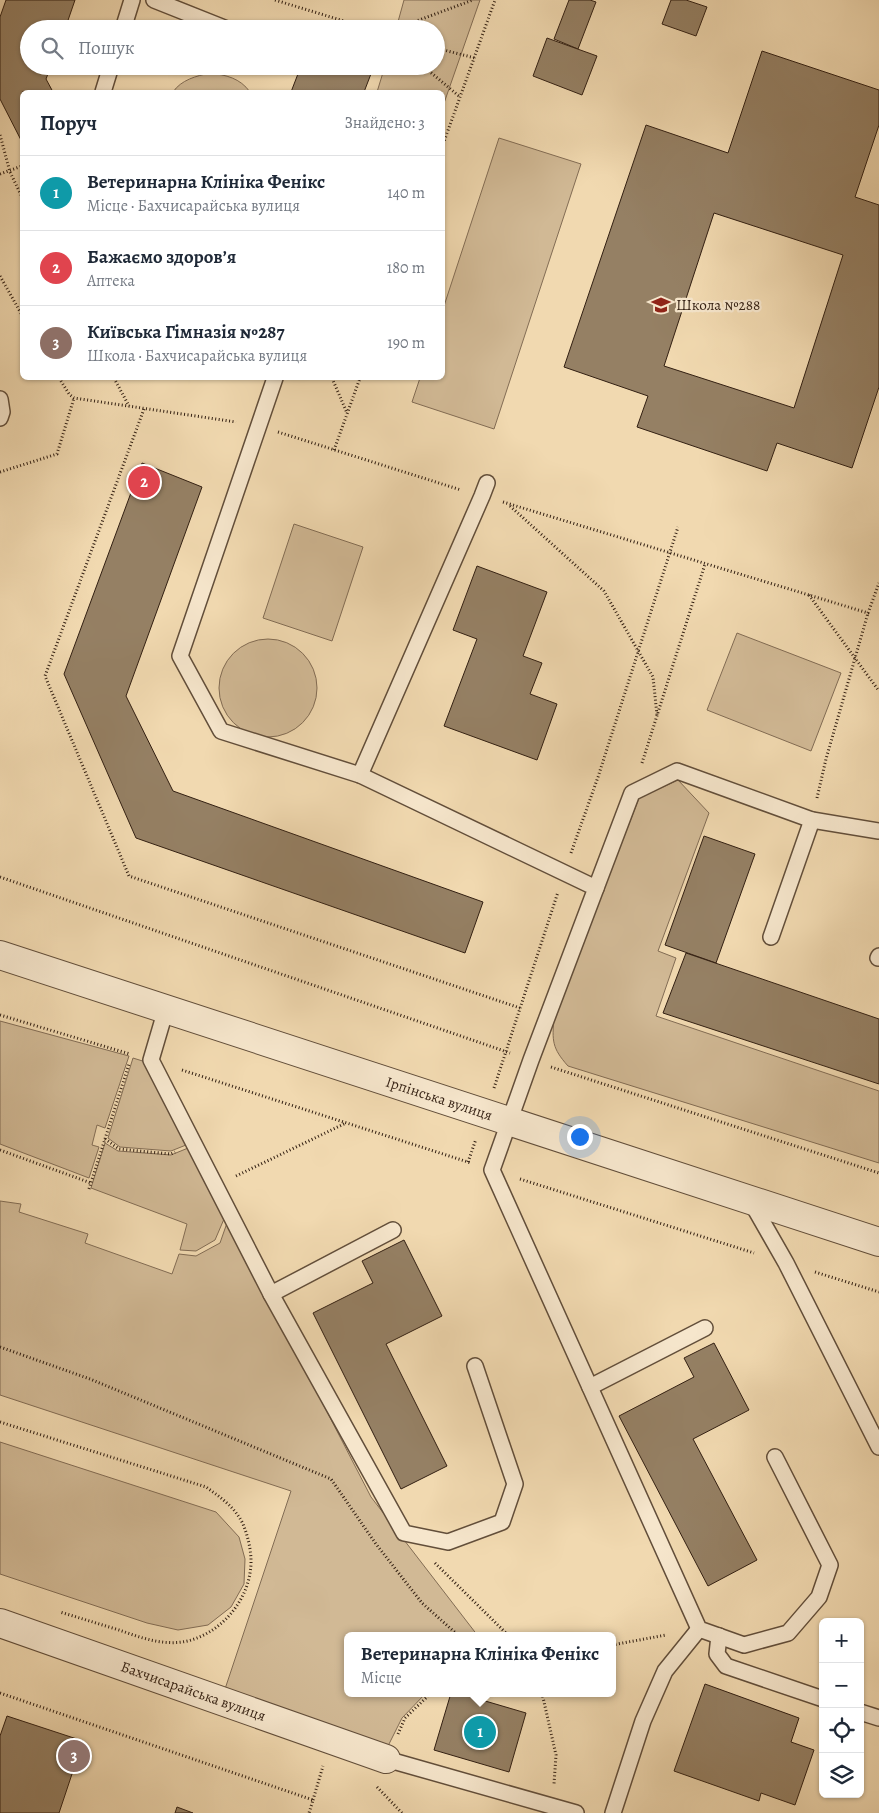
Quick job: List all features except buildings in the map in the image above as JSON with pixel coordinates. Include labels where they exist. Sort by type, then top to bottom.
[{"type":"street","name":"Ірпінська вулиця","points":[[0,955],[879,1242]]},
{"type":"street","name":"Бахчисарайська вулиця","points":[[0,1623],[386,1759]]},
{"type":"lane","points":[[126,20],[132,0]]},
{"type":"lane","points":[[154,0],[204,20]]},
{"type":"lane","points":[[104,90],[108,75]]},
{"type":"lane","points":[[274,380],[180,656],[221,731],[360,775],[596,888]]},
{"type":"lane","points":[[0,399],[2,412],[0,418]]},
{"type":"lane","points":[[360,775],[484,490]]},
{"type":"lane","points":[[775,1457],[830,1566],[819,1597],[788,1633],[744,1645],[699,1629],[492,1170],[531,1060],[632,793],[677,771],[812,820],[879,831]]},
{"type":"lane","points":[[771,937],[812,820]]},
{"type":"lane","points":[[166,1009],[151,1060],[271,1294],[404,1533],[448,1542],[502,1522],[515,1484],[475,1366]]},
{"type":"lane","points":[[750,1200],[786,1263],[879,1447]]},
{"type":"lane","points":[[271,1294],[393,1230]]},
{"type":"lane","points":[[590,1387],[705,1328]]},
{"type":"lane","points":[[613,1813],[643,1721],[665,1671],[699,1629]]},
{"type":"lane","points":[[719,1636],[717,1654],[726,1666],[819,1698]]},
{"type":"lane","points":[[864,1713],[879,1718]]},
{"type":"lane","points":[[386,1759],[575,1813]]},
{"type":"path","points":[[275,0],[341,20]]},
{"type":"path","points":[[420,20],[473,0]]},
{"type":"path","points":[[445,139],[495,0]]},
{"type":"path","points":[[445,50],[475,58]]},
{"type":"path","points":[[434,75],[460,97]]},
{"type":"path","points":[[0,135],[10,172],[20,193]]},
{"type":"path","points":[[0,174],[20,167]]},
{"type":"path","points":[[0,276],[20,311]]},
{"type":"path","points":[[60,380],[69,394],[74,398],[258,426],[334,450],[484,490],[508,504],[604,590],[653,677],[657,715]]},
{"type":"path","points":[[115,380],[129,406]]},
{"type":"path","points":[[333,380],[347,414]]},
{"type":"path","points":[[334,450],[359,380]]},
{"type":"path","points":[[0,472],[57,454],[74,398]]},
{"type":"path","points":[[144,409],[45,676],[129,876],[520,1008]]},
{"type":"path","points":[[508,504],[868,613]]},
{"type":"path","points":[[670,553],[678,527]]},
{"type":"path","points":[[632,793],[705,564]]},
{"type":"path","points":[[812,820],[826,759],[868,613],[879,583]]},
{"type":"path","points":[[808,595],[879,691]]},
{"type":"path","points":[[0,877],[531,1060],[879,1172]]},
{"type":"path","points":[[0,1015],[132,1054],[89,1189]]},
{"type":"path","points":[[151,1060],[879,1292]]},
{"type":"path","points":[[214,1184],[244,1174],[346,1123]]},
{"type":"path","points":[[104,1139],[119,1149],[171,1154],[194,1144]]},
{"type":"path","points":[[0,1150],[91,1183]]},
{"type":"path","points":[[0,1347],[99,1383],[331,1479],[376,1544],[422,1603],[455,1632]]},
{"type":"path","points":[[0,1422],[206,1487],[227,1502],[242,1523],[250,1547],[250,1573],[243,1597],[228,1619],[207,1634],[182,1642],[157,1642],[55,1610]]},
{"type":"path","points":[[404,1533],[505,1632]]},
{"type":"path","points":[[616,1644],[699,1629]]},
{"type":"path","points":[[0,1693],[313,1800]]},
{"type":"path","points":[[386,1759],[406,1718],[426,1697]]},
{"type":"path","points":[[543,1697],[556,1755],[552,1806]]},
{"type":"path","points":[[309,1813],[331,1739]]},
{"type":"shaded area","points":[[404,0],[480,0],[445,100],[445,90],[378,90],[382,75],[445,75],[445,20],[398,20]]},
{"type":"shaded area","points":[[222,75],[242,83],[248,90],[174,90],[180,84],[194,77]]},
{"type":"shaded area","points":[[499,138],[581,164],[494,429],[412,402],[419,380],[445,380],[445,303]]},
{"type":"shaded area","points":[[294,524],[363,547],[332,641],[263,618]]},
{"type":"shaded area","points":[[737,633],[841,673],[811,751],[707,710]]},
{"type":"shaded area","points":[[268,639],[278,640],[295,647],[309,661],[316,678],[316,698],[309,715],[295,729],[278,736],[268,737],[258,736],[241,729],[227,715],[220,698],[219,688],[220,678],[227,661],[241,647],[258,640]]},
{"type":"shaded area","points":[[678,780],[709,813],[658,951],[676,958],[656,1016],[879,1091],[879,1163],[568,1066],[556,1049],[553,1038],[554,1017],[639,798]]},
{"type":"shaded area","points":[[0,1021],[129,1056],[105,1128],[97,1125],[92,1145],[99,1147],[89,1178],[0,1144]]},
{"type":"shaded area","points":[[133,1058],[149,1063],[191,1143],[171,1151],[120,1147],[108,1138]]},
{"type":"shaded area","points":[[105,1143],[118,1151],[171,1155],[193,1146],[227,1212],[215,1240],[196,1251],[180,1250],[187,1224],[91,1188]]},
{"type":"shaded area","points":[[0,1201],[21,1204],[19,1212],[88,1234],[85,1243],[172,1274],[179,1254],[196,1256],[220,1243],[228,1220],[371,1497],[475,1632],[344,1632],[344,1697],[422,1697],[402,1718],[384,1754],[222,1698],[291,1491],[0,1395]]},
{"type":"shaded area","points":[[0,1442],[216,1512],[239,1537],[245,1559],[244,1584],[231,1607],[208,1625],[178,1630],[147,1623],[0,1574]]},
{"type":"place","name":"Школа №288","points":[[661,305]]},
{"type":"place","name":"Бажаємо здоровʼя","points":[[144,482]]},
{"type":"place","name":"Ветеринарна Клініка Фенікс","points":[[480,1732]]},
{"type":"place","name":"Київська Гімназія №287","points":[[74,1756]]}]
